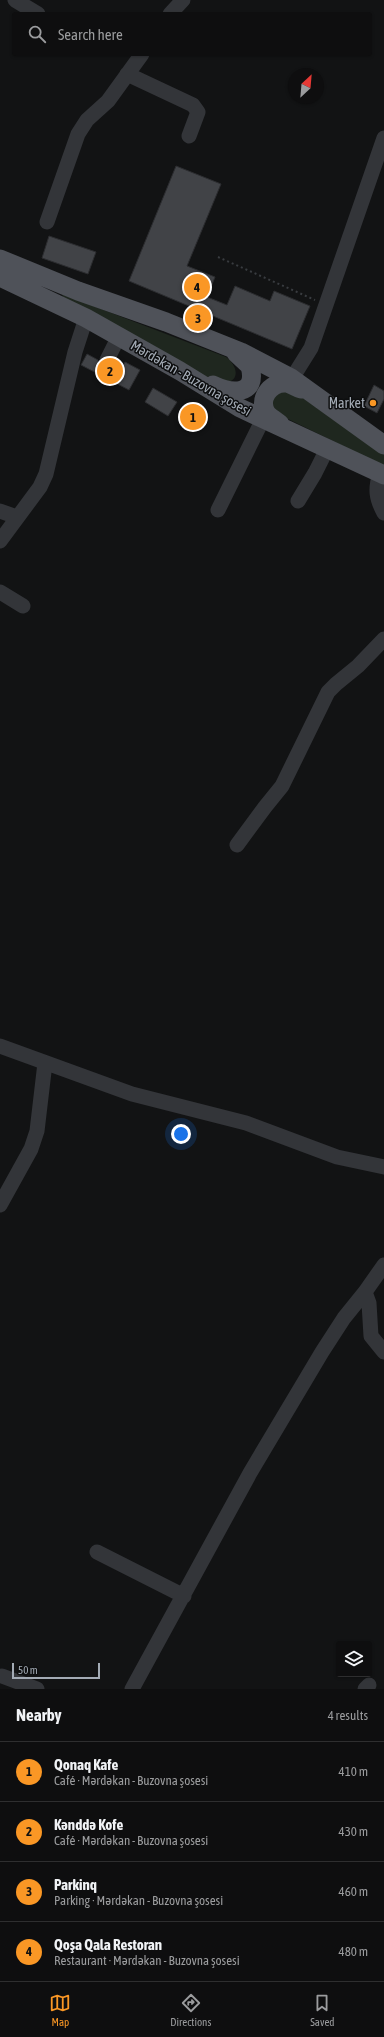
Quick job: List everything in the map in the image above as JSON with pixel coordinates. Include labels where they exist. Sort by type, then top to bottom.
[{"type":"main road","points":[[0,259],[78,291],[166,322],[225,345],[267,364],[288,381],[335,409],[384,444]]},
{"type":"main road","name":"Mərdəkan - Buzovna şosesi","points":[[0,277],[86,318],[180,371],[220,397],[263,420],[382,474]]},
{"type":"main road","points":[[180,371],[232,392],[246,388],[252,377],[250,366],[225,345]]},
{"type":"main road","points":[[288,381],[276,384],[270,388],[264,401],[264,407],[273,419],[299,436]]},
{"type":"street","points":[[15,0],[35,12]]},
{"type":"street","points":[[172,12],[182,0]]},
{"type":"street","points":[[47,222],[78,134],[86,120],[108,101],[140,56]]},
{"type":"street","points":[[127,74],[193,105],[198,112],[189,136]]},
{"type":"street","points":[[288,381],[311,348],[384,138]]},
{"type":"street","points":[[0,541],[40,487],[46,474],[75,352],[86,318]]},
{"type":"street","points":[[107,360],[119,336]]},
{"type":"street","points":[[218,510],[263,420]]},
{"type":"street","points":[[298,501],[315,473],[327,449]]},
{"type":"street","points":[[382,474],[376,485],[376,494],[384,513]]},
{"type":"street","points":[[0,511],[17,517]]},
{"type":"street","points":[[0,592],[23,606]]},
{"type":"street","points":[[237,845],[282,786],[328,692],[358,666],[384,639]]},
{"type":"street","points":[[0,1046],[132,1094],[246,1124],[319,1152],[384,1167]]},
{"type":"street","points":[[0,1205],[31,1149],[37,1131],[45,1063]]},
{"type":"street","points":[[132,1689],[250,1473],[314,1365],[344,1318],[384,1265]]},
{"type":"street","points":[[365,1292],[369,1304],[371,1336],[382,1346]]},
{"type":"street","points":[[97,1552],[184,1596]]},
{"type":"street","points":[[2,1676],[37,1689]]},
{"type":"path","points":[[218,257],[327,305]]},
{"type":"shaded area","points":[[62,294],[226,357],[235,368],[236,372],[234,379],[225,383],[212,380],[63,298]]},
{"type":"shaded area","points":[[282,390],[300,396],[384,454],[384,466],[284,417],[271,405],[272,398]]},
{"type":"building","points":[[176,166],[221,184],[187,266],[215,277],[207,297],[227,305],[235,286],[270,301],[274,291],[310,306],[292,349],[129,281]]},
{"type":"building","points":[[49,236],[96,252],[88,274],[42,258]]},
{"type":"building","points":[[87,354],[98,360],[99,365],[103,368],[112,367],[120,371],[125,362],[140,370],[129,390],[81,365]]},
{"type":"building","points":[[374,385],[384,391],[384,399],[377,413],[364,406]]},
{"type":"building","points":[[153,388],[177,402],[168,416],[145,402]]},
{"type":"place","name":"Qoşa Qala Restoran","points":[[197,287]]},
{"type":"place","name":"Parkinq","points":[[198,318]]},
{"type":"place","name":"Kənddə Kofe","points":[[110,371]]},
{"type":"place","name":"Market","points":[[373,403]]},
{"type":"place","name":"Qonaq Kafe","points":[[193,417]]}]
